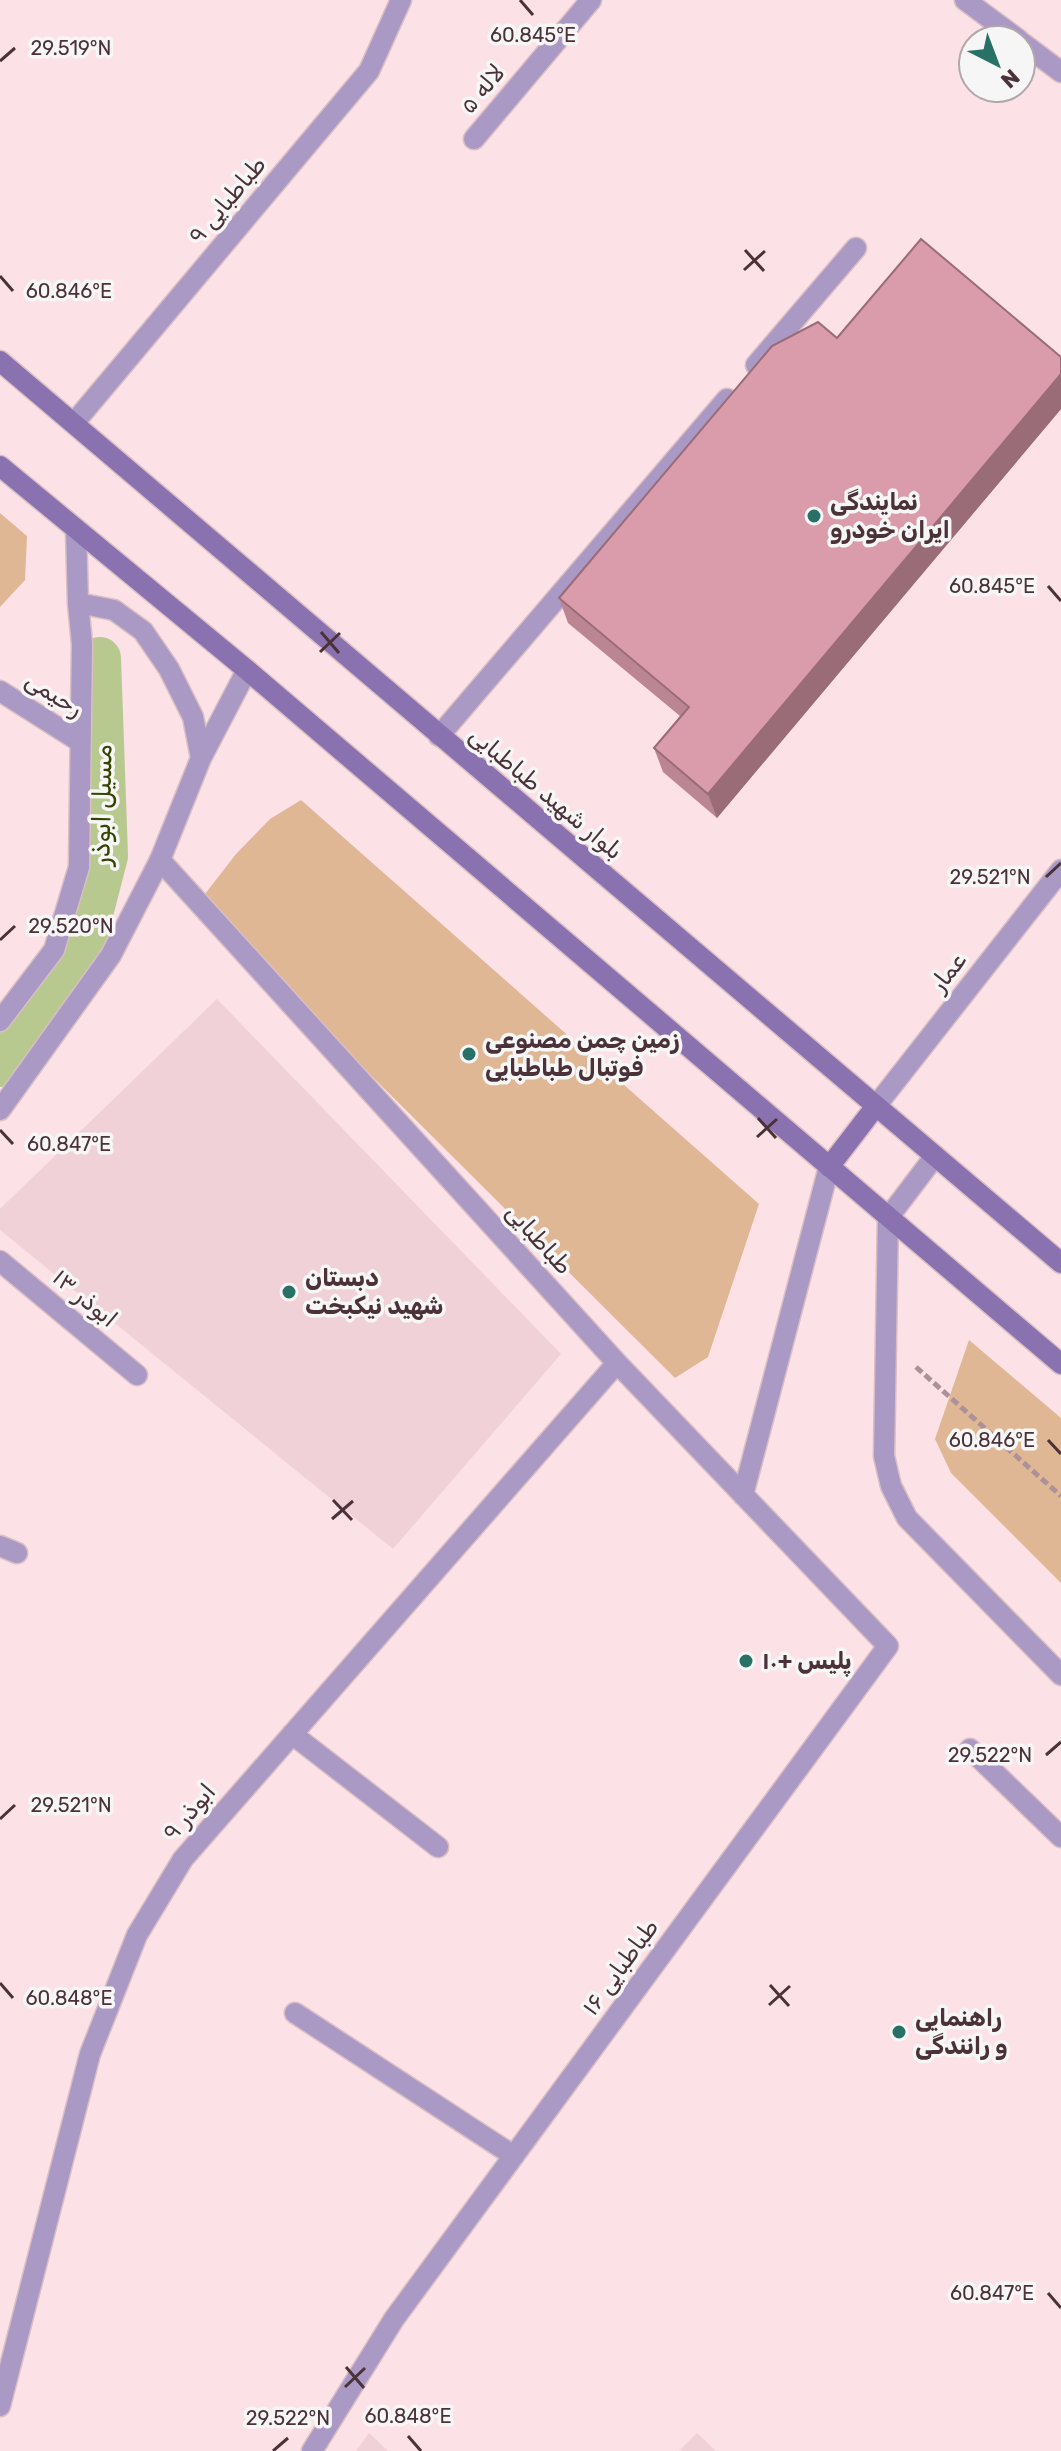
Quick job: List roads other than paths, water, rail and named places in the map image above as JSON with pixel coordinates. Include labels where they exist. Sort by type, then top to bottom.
[{"type":"main road","name":"بلوار شهید طباطبایی","points":[[0,361],[1061,1263]]},
{"type":"main road","points":[[0,466],[247,670],[1061,1364]]},
{"type":"main road","points":[[829,1167],[876,1106]]},
{"type":"street","name":"طباطبایی ۹","points":[[74,423],[369,71],[401,0]]},
{"type":"street","name":"لاله ۵","points":[[474,139],[591,0]]},
{"type":"street","points":[[965,0],[997,24]]},
{"type":"street","points":[[1037,54],[1061,72]]},
{"type":"street","points":[[439,736],[856,248]]},
{"type":"street","points":[[0,1021],[54,950],[79,867],[82,644],[76,530]]},
{"type":"street","points":[[78,603],[114,610],[143,631],[169,669],[193,717],[201,758]]},
{"type":"street","points":[[0,1110],[111,955],[160,860],[201,758],[247,670]]},
{"type":"street","name":"رحیمی","points":[[0,691],[79,741]]},
{"type":"street","name":"طباطبایی","points":[[160,860],[617,1363],[888,1646]]},
{"type":"street","name":"عمار","points":[[876,1106],[1061,870]]},
{"type":"street","points":[[935,1156],[888,1218],[884,1456],[891,1486],[907,1518],[1061,1675]]},
{"type":"street","points":[[743,1495],[829,1167]]},
{"type":"street","name":"ابوذر ۱۳","points":[[0,1261],[137,1375]]},
{"type":"street","name":"ابوذر ۹","points":[[0,2406],[90,2054],[137,1935],[183,1859],[617,1363]]},
{"type":"street","name":"طباطبایی ۱۶","points":[[312,2451],[394,2319],[888,1646]]},
{"type":"street","points":[[292,1734],[438,1847]]},
{"type":"street","points":[[970,1749],[1061,1837]]},
{"type":"street","points":[[295,2013],[514,2156]]},
{"type":"waterway","name":"مسیل ابوذر","points":[[0,1066],[78,968],[107,856],[100,658]]},
{"type":"place","name":"نمایندگی ایران خودرو","points":[[814,516]]},
{"type":"place","name":"زمین چمن مصنوعی فوتبال طباطبایی","points":[[469,1054]]},
{"type":"place","name":"دبستان شهید نیکبخت","points":[[289,1292]]},
{"type":"place","name":"پلیس +۱۰","points":[[746,1661]]},
{"type":"place","name":"راهنمایی و رانندگی","points":[[899,2032]]}]
